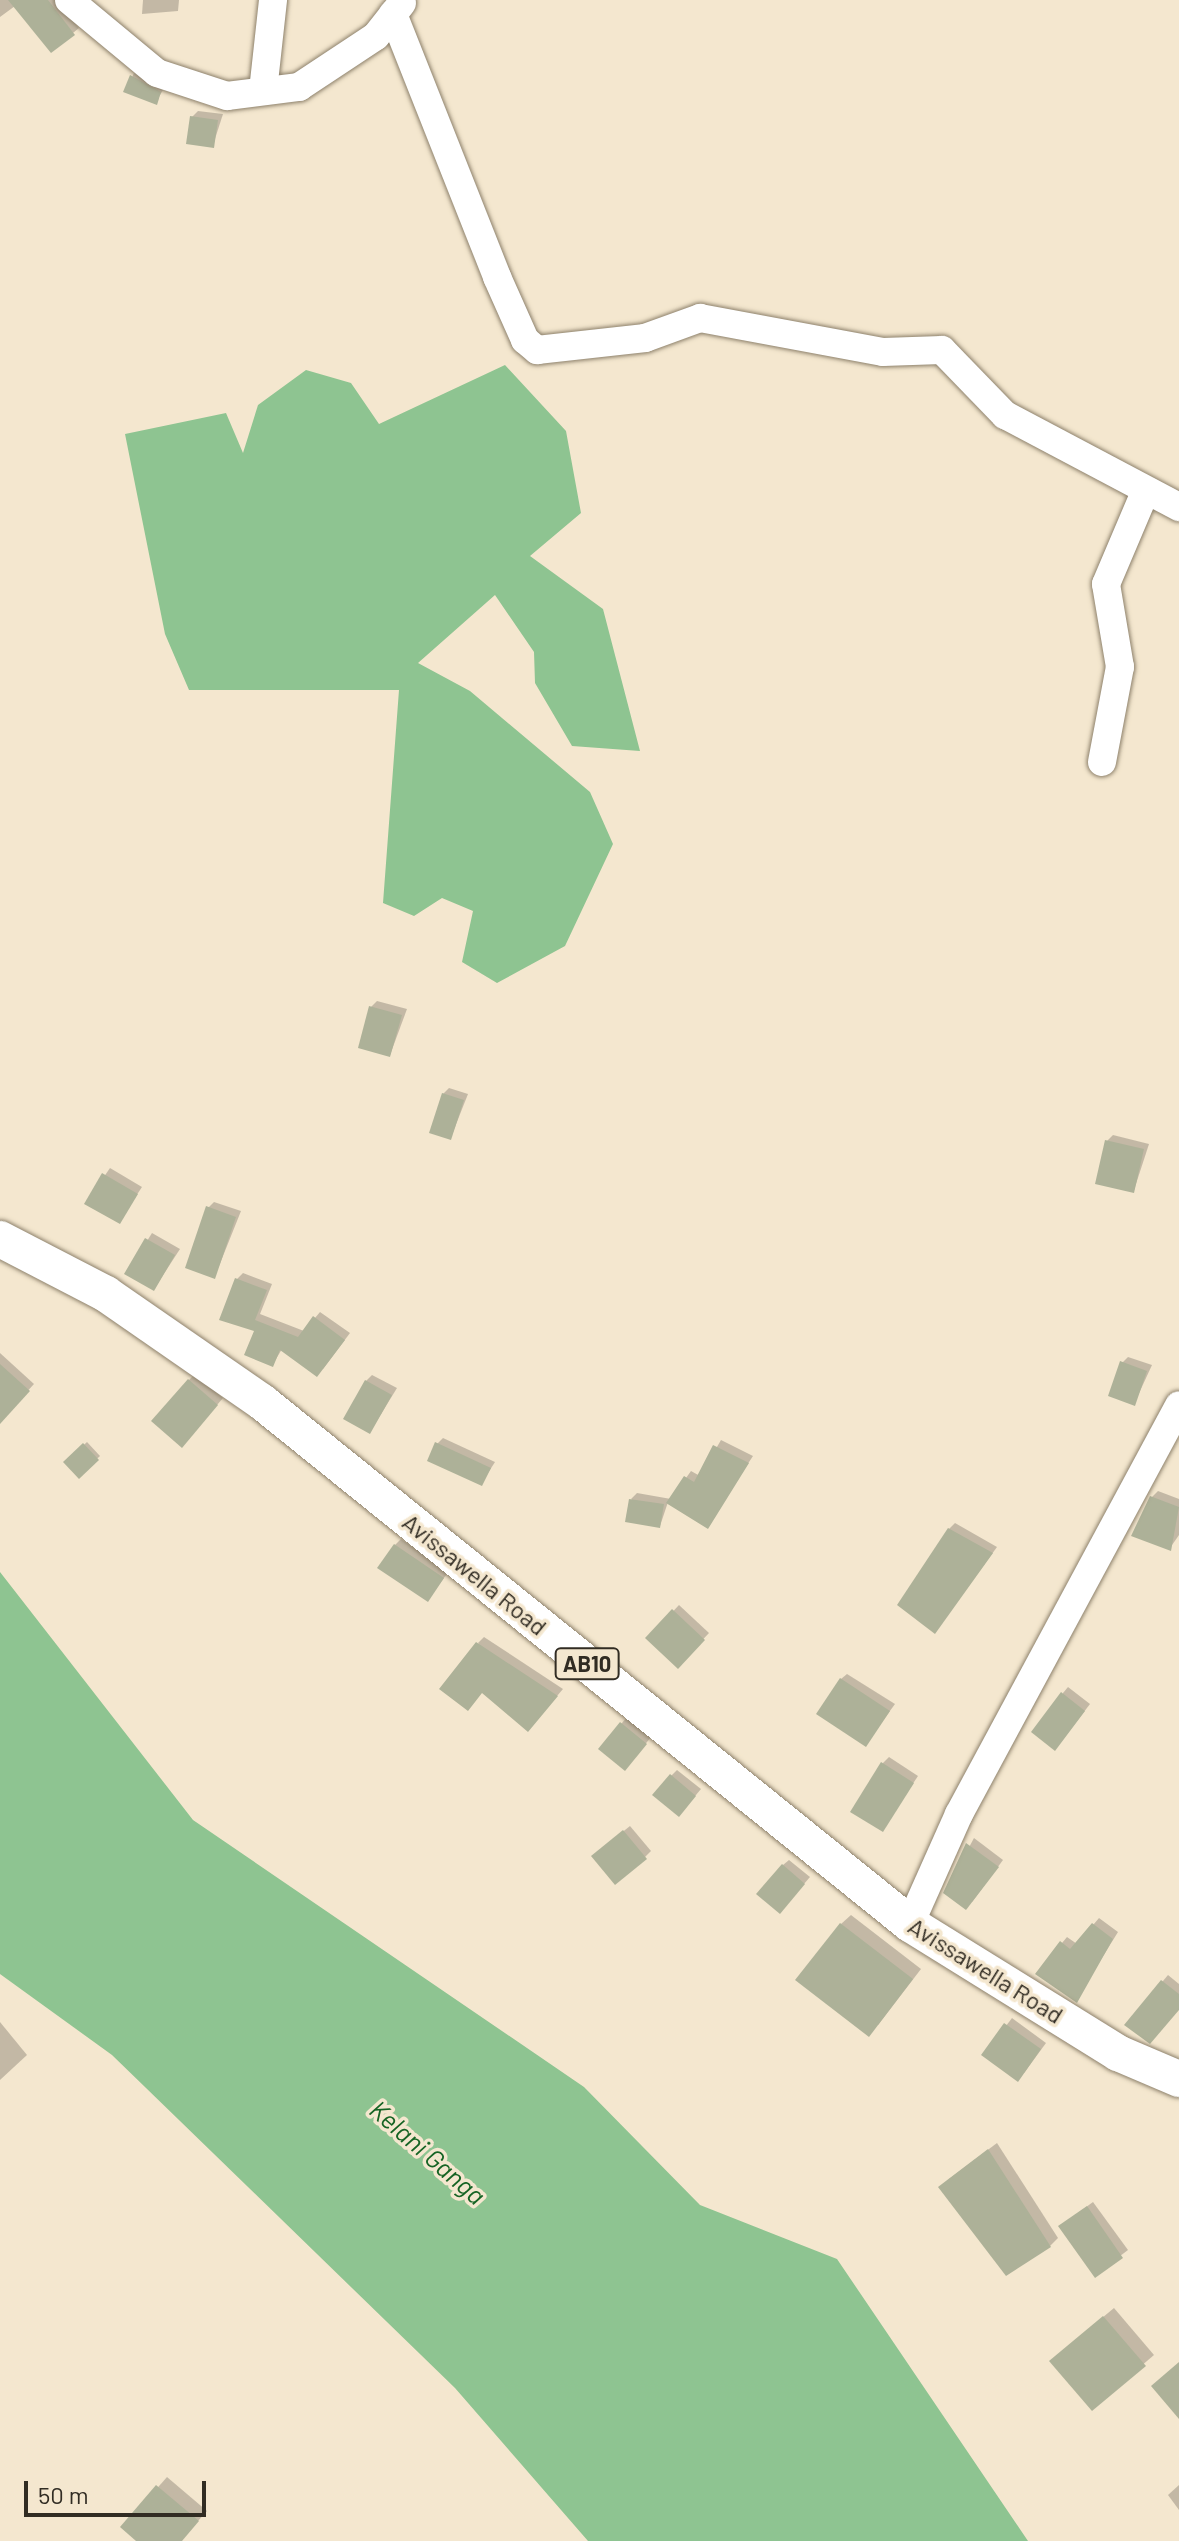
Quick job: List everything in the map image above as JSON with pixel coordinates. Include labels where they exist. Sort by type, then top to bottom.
[{"type":"main road","name":"Avissawella Road","points":[[0,1239],[106,1294],[262,1402],[910,1924],[1118,2053],[1179,2079]]},
{"type":"street","points":[[69,0],[157,73],[227,96],[299,87],[376,36],[399,7]]},
{"type":"street","points":[[263,91],[273,0]]},
{"type":"street","points":[[399,7],[497,277],[525,340],[537,350],[645,338],[700,318],[883,352],[942,350],[1005,415],[1145,492],[1179,507]]},
{"type":"street","points":[[1102,762],[1120,667],[1106,584],[1145,492]]},
{"type":"street","points":[[910,1924],[959,1814],[1179,1406]]},
{"type":"water","points":[[505,365],[566,431],[581,513],[530,556],[603,609],[640,751],[572,746],[535,683],[534,652],[495,595],[418,663],[470,691],[590,792],[613,844],[565,946],[497,983],[462,962],[473,911],[442,898],[414,916],[383,903],[399,690],[189,690],[165,634],[125,434],[226,413],[243,453],[258,405],[306,370],[351,383],[379,424]]},
{"type":"water","name":"Kelani Ganga","points":[[0,1572],[193,1820],[584,2087],[700,2205],[837,2259],[1028,2541],[588,2541],[455,2388],[112,2055],[0,1974]]},
{"type":"building","points":[[8,0],[48,0],[75,35],[51,53]]},
{"type":"building","points":[[130,75],[161,92],[157,105],[123,92]]},
{"type":"building","points":[[190,116],[218,120],[214,148],[186,144]]},
{"type":"building","points":[[369,1006],[402,1015],[390,1057],[358,1048]]},
{"type":"building","points":[[442,1093],[464,1100],[451,1140],[429,1133]]},
{"type":"building","points":[[1105,1140],[1144,1149],[1134,1193],[1095,1184]]},
{"type":"building","points":[[102,1173],[138,1194],[120,1224],[84,1204]]},
{"type":"building","points":[[206,1206],[236,1217],[215,1279],[185,1268]]},
{"type":"building","points":[[145,1238],[175,1255],[154,1291],[124,1274]]},
{"type":"building","points":[[235,1278],[267,1290],[255,1320],[298,1337],[313,1316],[345,1340],[317,1377],[280,1350],[273,1367],[244,1355],[254,1331],[219,1320]]},
{"type":"building","points":[[1120,1361],[1147,1371],[1135,1406],[1108,1396]]},
{"type":"building","points":[[0,1364],[30,1391],[0,1424]]},
{"type":"building","points":[[188,1379],[218,1405],[182,1448],[151,1421]]},
{"type":"building","points":[[365,1380],[392,1395],[370,1434],[343,1419]]},
{"type":"building","points":[[435,1442],[491,1468],[482,1486],[427,1461]]},
{"type":"building","points":[[83,1443],[99,1460],[79,1479],[63,1462]]},
{"type":"building","points":[[713,1445],[749,1463],[708,1529],[666,1503],[684,1476],[694,1482]]},
{"type":"building","points":[[1150,1496],[1179,1507],[1171,1551],[1131,1536]]},
{"type":"building","points":[[629,1499],[664,1504],[660,1528],[625,1522]]},
{"type":"building","points":[[948,1528],[993,1553],[935,1634],[897,1605]]},
{"type":"building","points":[[394,1544],[444,1578],[428,1602],[377,1568]]},
{"type":"building","points":[[672,1609],[705,1640],[678,1669],[645,1638]]},
{"type":"building","points":[[476,1642],[558,1696],[528,1732],[482,1693],[468,1711],[439,1689]]},
{"type":"building","points":[[840,1678],[890,1711],[866,1747],[816,1714]]},
{"type":"building","points":[[1061,1692],[1085,1711],[1055,1751],[1031,1732]]},
{"type":"building","points":[[620,1722],[647,1744],[625,1771],[598,1749]]},
{"type":"building","points":[[881,1762],[914,1783],[883,1832],[850,1812]]},
{"type":"building","points":[[670,1774],[696,1796],[679,1817],[652,1795]]},
{"type":"building","points":[[623,1830],[647,1859],[615,1885],[591,1856]]},
{"type":"building","points":[[966,1843],[999,1867],[966,1910],[943,1893]]},
{"type":"building","points":[[782,1864],[805,1884],[780,1914],[756,1894]]},
{"type":"building","points":[[840,1923],[913,1979],[869,2037],[795,1980]]},
{"type":"building","points":[[1092,1923],[1113,1939],[1077,2003],[1035,1974],[1060,1941],[1070,1949]]},
{"type":"building","points":[[1161,1980],[1179,1994],[1179,2010],[1150,2044],[1124,2025]]},
{"type":"building","points":[[1004,2023],[1041,2049],[1018,2082],[981,2055]]},
{"type":"building","points":[[988,2149],[1051,2247],[1006,2276],[938,2187]]},
{"type":"building","points":[[1087,2206],[1123,2258],[1095,2278],[1058,2226]]},
{"type":"building","points":[[1103,2316],[1146,2366],[1092,2411],[1049,2361]]},
{"type":"building","points":[[1179,2362],[1179,2419],[1151,2386]]},
{"type":"building","points":[[156,2485],[199,2521],[182,2541],[136,2541],[120,2527]]}]
